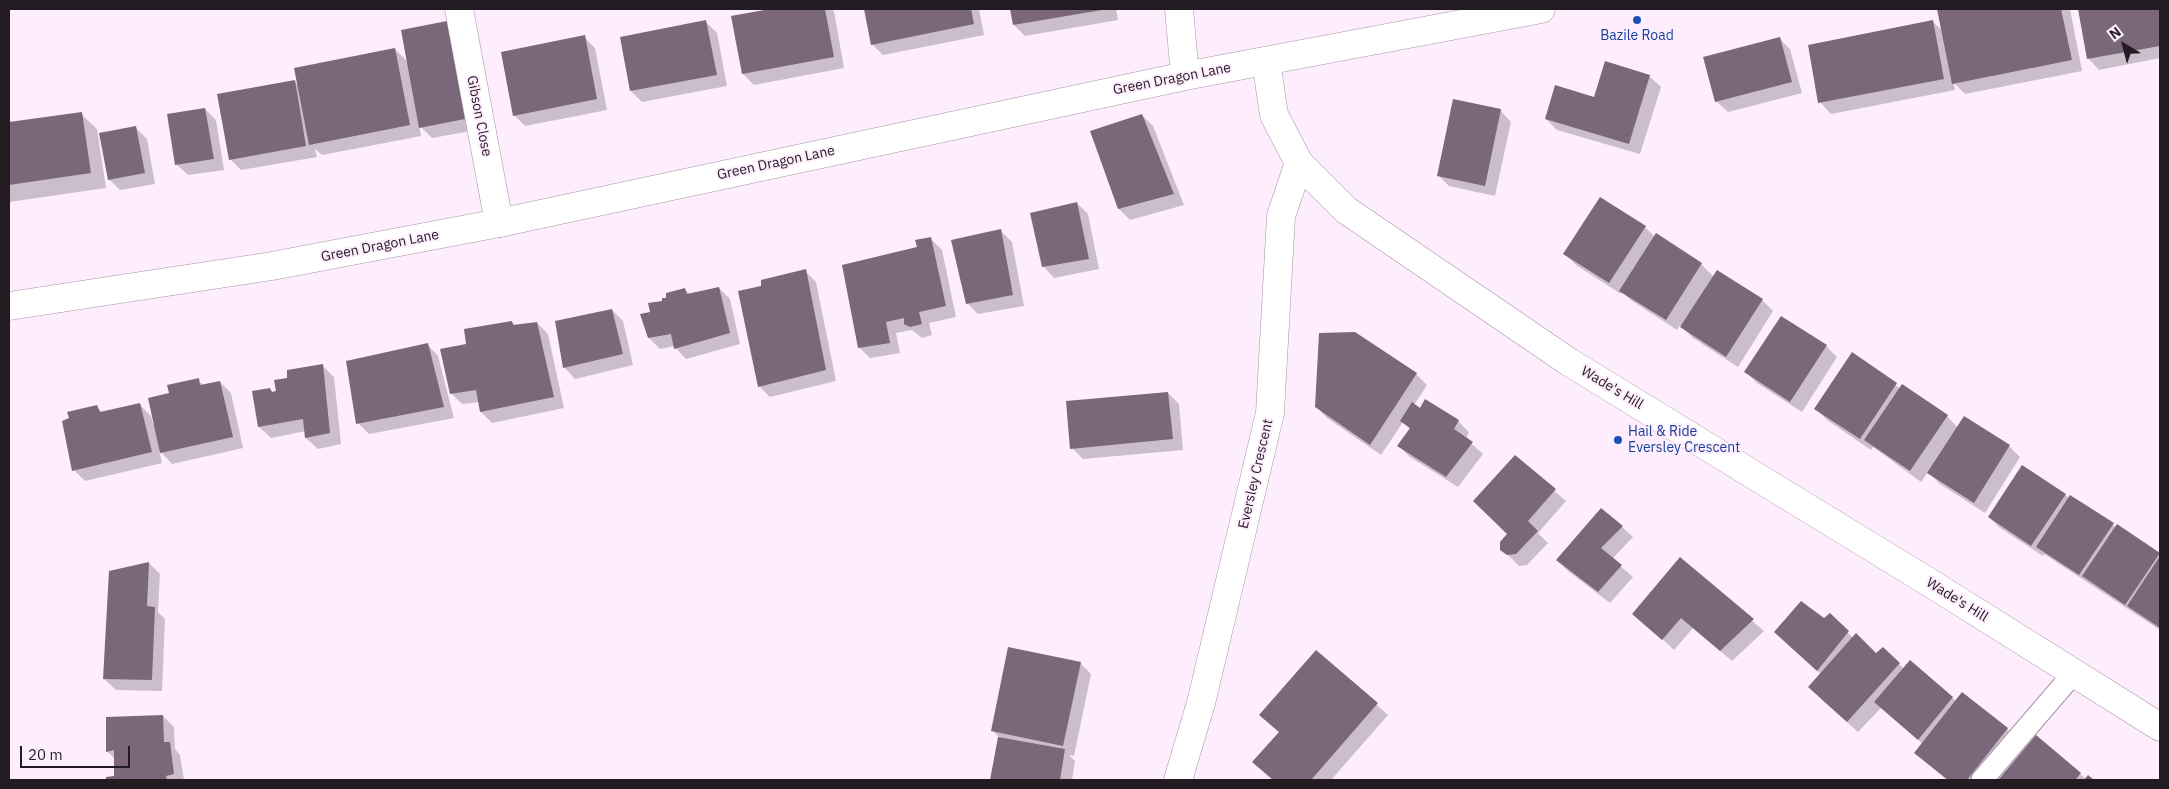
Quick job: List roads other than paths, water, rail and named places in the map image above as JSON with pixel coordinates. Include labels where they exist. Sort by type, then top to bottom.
[{"type":"street","name":"Gibson Close","points":[[458,9],[499,223]]},
{"type":"street","points":[[1179,9],[1185,76]]},
{"type":"street","name":"Green Dragon Lane","points":[[9,306],[272,266],[499,223],[1185,76],[1541,9]]},
{"type":"street","name":"Wade's Hill","points":[[1266,61],[1274,115],[1299,162],[1346,210],[1569,362],[1927,581],[2160,727]]},
{"type":"street","name":"Eversley Crescent","points":[[1178,780],[1201,703],[1270,413],[1281,216],[1299,162]]},
{"type":"lane","points":[[1982,780],[2073,674]]},
{"type":"place","name":"Bazile Road","points":[[1637,20]]},
{"type":"place","name":"Hail & Ride Eversley Crescent","points":[[1618,440]]}]
